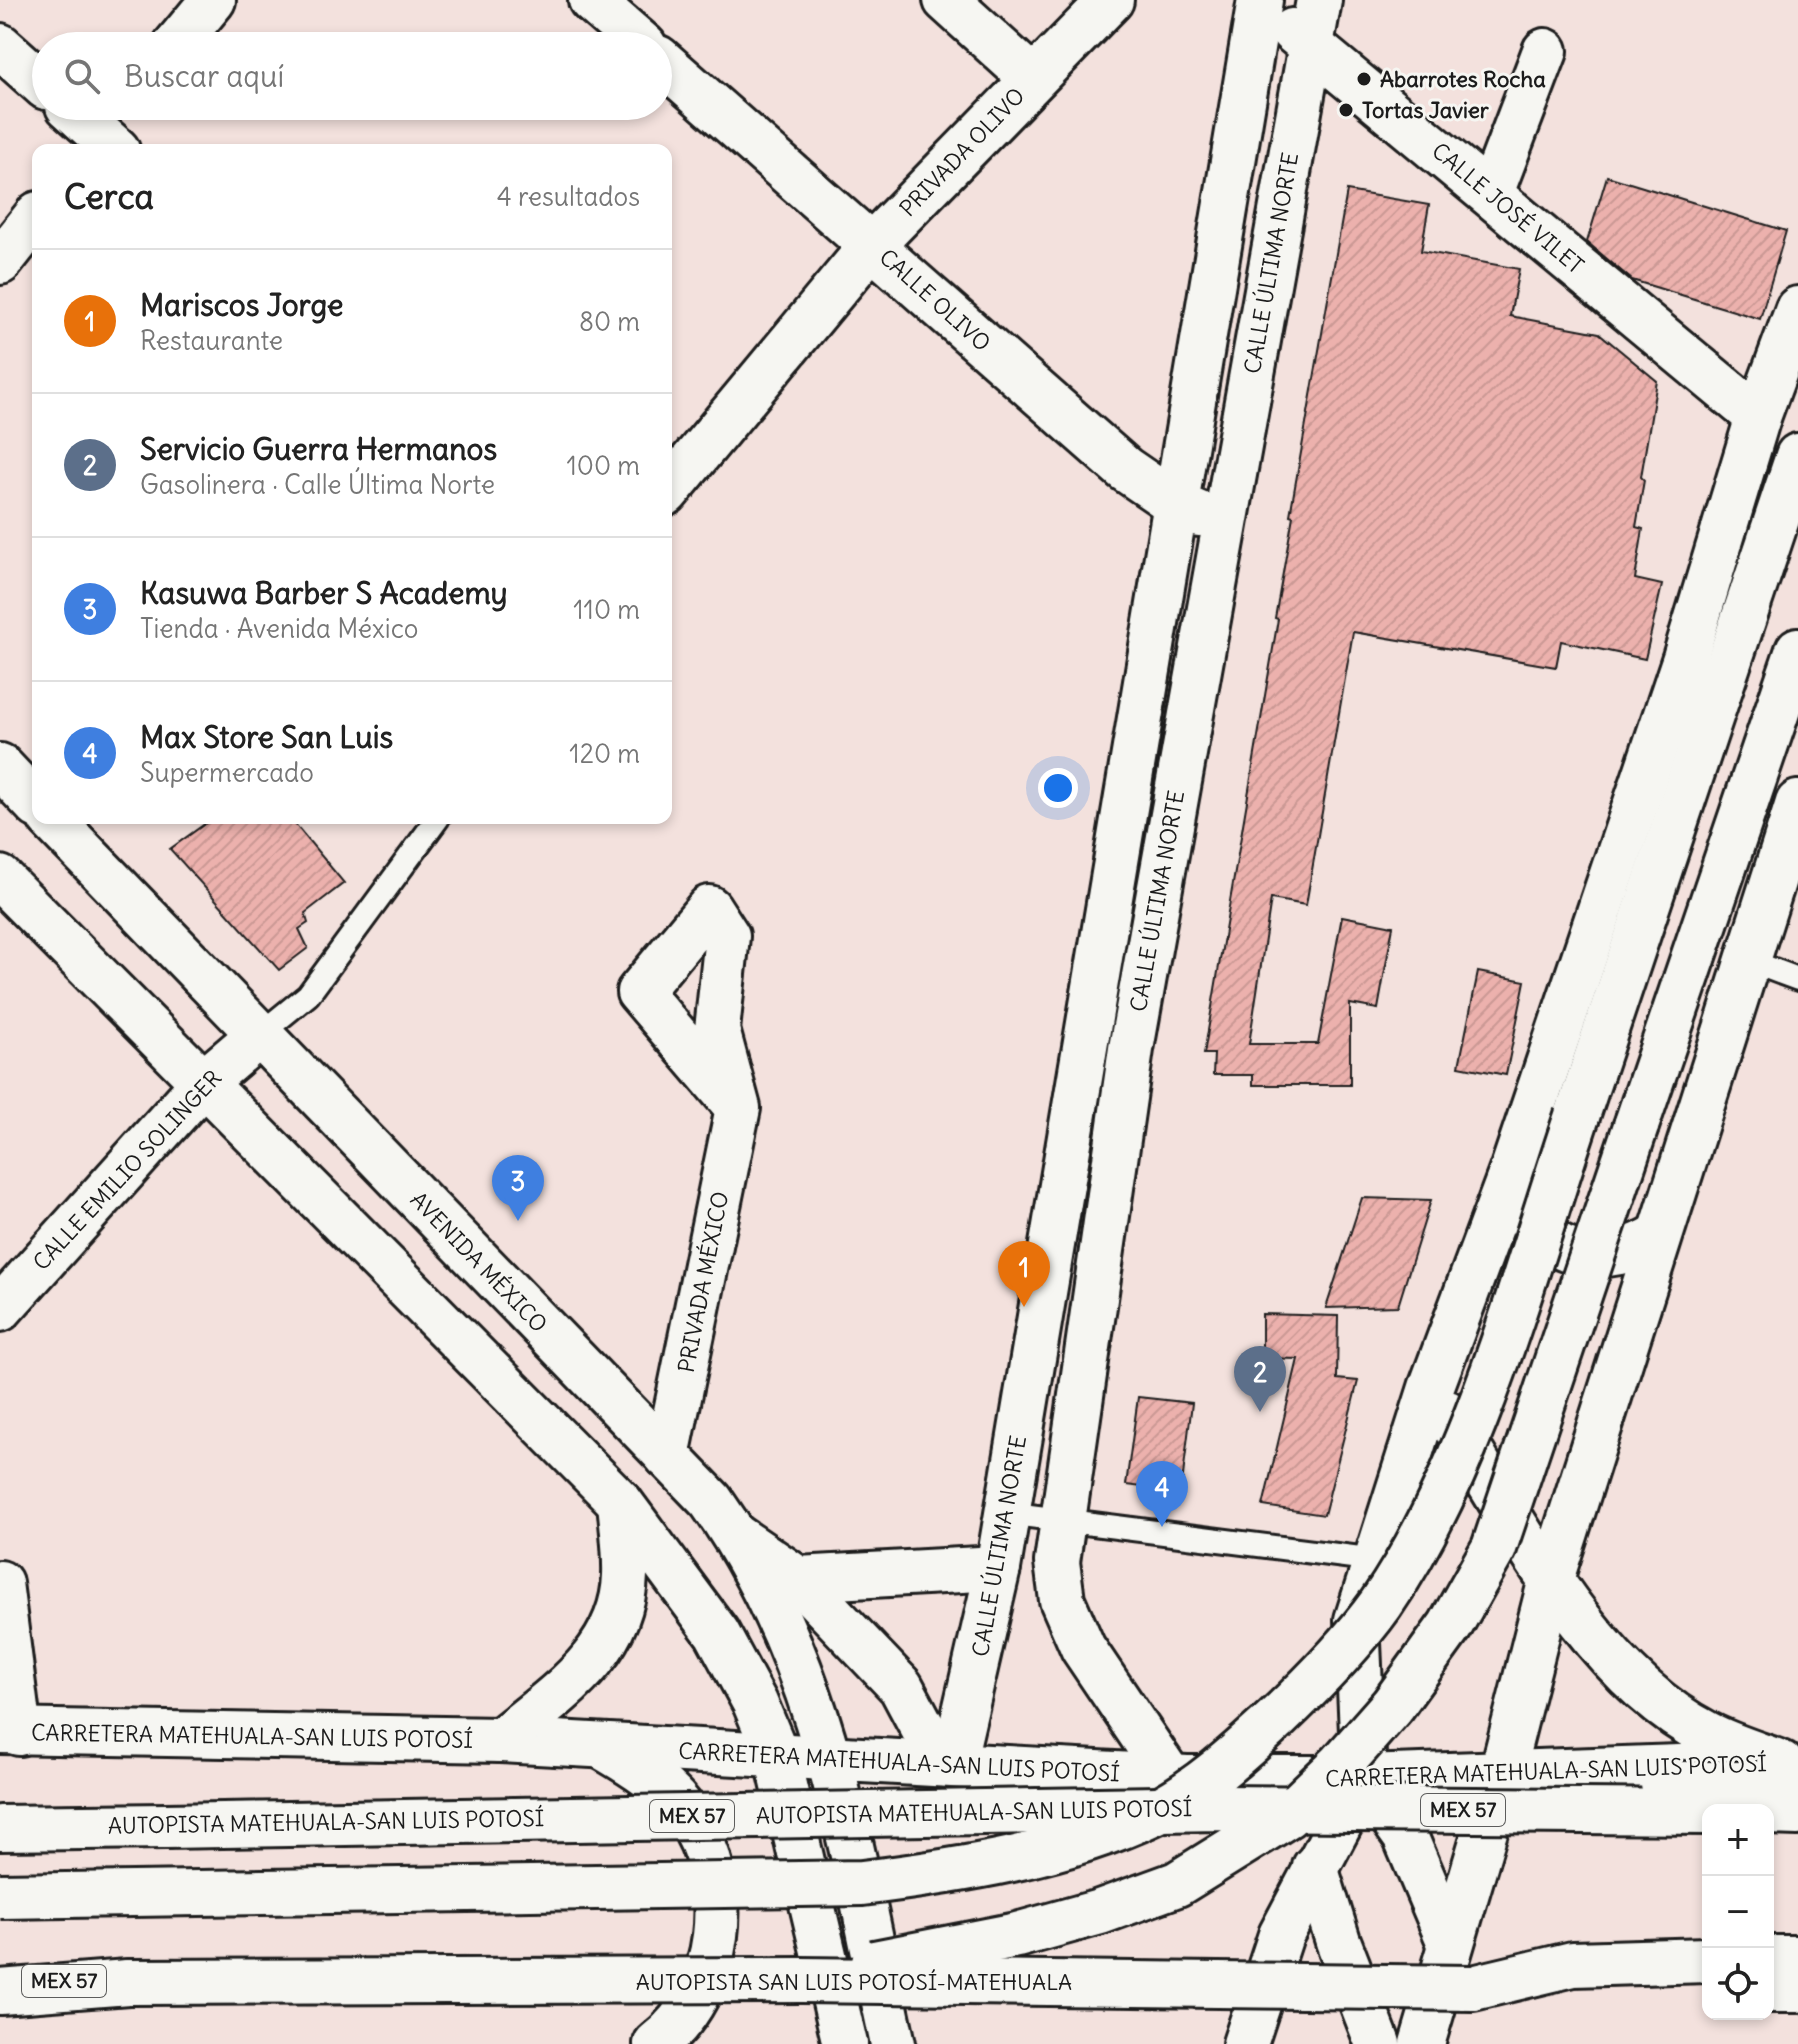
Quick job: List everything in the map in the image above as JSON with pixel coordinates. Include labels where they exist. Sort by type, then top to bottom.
[{"type":"main road","points":[[187,32],[213,0]]},
{"type":"main road","points":[[591,0],[628,32]]},
{"type":"main road","points":[[946,0],[1033,79]]},
{"type":"main road","name":"PRIVADA OLIVO","points":[[672,486],[872,245],[1111,0]]},
{"type":"main road","name":"CALLE ÚLTIMA NORTE","points":[[947,1764],[998,1568],[1259,0]]},
{"type":"main road","name":"CALLE JOSÉ VILET","points":[[1259,0],[1310,47],[1491,193],[1758,417]]},
{"type":"main road","name":"CALLE ÚLTIMA NORTE","points":[[1178,1778],[1083,1648],[1062,1600],[1057,1562],[1134,1036],[1319,0]]},
{"type":"main road","points":[[0,46],[32,75]]},
{"type":"main road","points":[[1491,193],[1545,51]]},
{"type":"main road","name":"CALLE OLIVO","points":[[672,70],[1125,469],[1176,504],[1224,524]]},
{"type":"main road","points":[[87,120],[108,135]]},
{"type":"main road","points":[[0,262],[32,222]]},
{"type":"main road","points":[[1245,2044],[1281,1935],[1364,1778],[1357,1620],[1431,1388],[1513,1168],[1685,658],[1758,417],[1798,309]]},
{"type":"main road","points":[[0,1896],[862,1883],[949,1872],[1063,1846],[1156,1811],[1235,1758],[1328,1666],[1380,1605],[1421,1538],[1474,1422],[1798,456]]},
{"type":"main road","points":[[801,1980],[1017,1935],[1100,1912],[1177,1884],[1288,1815],[1341,1764],[1393,1705],[1450,1626],[1494,1548],[1798,650]]},
{"type":"main road","points":[[0,766],[32,800]]},
{"type":"main road","points":[[1422,2044],[1502,1773],[1551,1579],[1798,803]]},
{"type":"main road","name":"AVENIDA MÉXICO","points":[[56,824],[711,1501],[738,1538],[792,1643],[830,1758],[893,2044]]},
{"type":"main road","points":[[0,878],[620,1502],[717,1633],[755,1703],[777,1756],[845,2044]]},
{"type":"main road","name":"CALLE EMILIO SOLINGER","points":[[0,1309],[204,1082],[259,1035]]},
{"type":"main road","name":"PRIVADA MÉXICO","points":[[667,1456],[738,1108]]},
{"type":"main road","points":[[1513,1168],[1517,1193],[1527,1216],[1543,1235],[1564,1249],[1588,1255],[1613,1256],[1636,1249],[1658,1236]]},
{"type":"main road","points":[[1431,1388],[1551,1579],[1583,1626],[1613,1662],[1705,1734],[1792,1767]]},
{"type":"main road","points":[[501,1740],[573,1680],[611,1635],[622,1603],[625,1574],[620,1502]]},
{"type":"main road","points":[[738,1538],[798,1579],[901,1687],[947,1764]]},
{"type":"main road","points":[[798,1579],[998,1568]]},
{"type":"main road","points":[[0,1583],[9,1732]]},
{"type":"main road","points":[[1178,1778],[1291,1687],[1357,1620]]},
{"type":"main road","name":"CARRETERA MATEHUALA-SAN LUIS POTOSÍ","points":[[9,1732],[501,1740],[1178,1778],[1364,1778],[1792,1767]]},
{"type":"main road","points":[[598,1744],[646,1773],[687,1815],[712,1867],[718,1926],[704,1983],[672,2032],[656,2044]]},
{"type":"main road","points":[[1219,1808],[1345,1785],[1757,1784],[1792,1767]]},
{"type":"main road","points":[[1364,1778],[1405,1836],[1450,1943]]},
{"type":"main road","name":"AUTOPISTA MATEHUALA-SAN LUIS POTOSÍ","points":[[0,1828],[1219,1808],[1702,1812]]},
{"type":"main road","points":[[1774,1812],[1798,1813]]},
{"type":"main road","points":[[1315,1867],[1338,1941],[1378,2044]]},
{"type":"main road","points":[[1774,1958],[1798,1958]]},
{"type":"main road","points":[[1473,1988],[1573,1964],[1702,1960]]},
{"type":"main road","name":"AUTOPISTA SAN LUIS POTOSÍ-MATEHUALA","points":[[0,1980],[801,1980],[1702,1990]]},
{"type":"main road","points":[[0,1992],[128,1982]]},
{"type":"main road","points":[[1774,1990],[1798,1990]]},
{"type":"lane","points":[[259,1035],[308,995],[434,824]]},
{"type":"lane","points":[[1747,960],[1798,979]]},
{"type":"lane","points":[[1006,1513],[1376,1560]]},
{"type":"building","points":[[1607,176],[1786,231],[1760,319],[1632,280],[1587,242]]},
{"type":"building","points":[[1347,191],[1429,205],[1421,251],[1519,269],[1510,316],[1599,333],[1657,381],[1641,477],[1644,480],[1636,527],[1643,529],[1635,579],[1662,585],[1645,659],[1561,641],[1556,667],[1353,632],[1306,905],[1271,899],[1249,1044],[1318,1044],[1342,916],[1393,926],[1378,1009],[1350,1004],[1350,1085],[1253,1085],[1253,1075],[1213,1075],[1214,1054],[1204,1054],[1278,619],[1275,618],[1293,516],[1290,515]]},
{"type":"building","points":[[205,824],[295,824],[344,883],[305,913],[308,923],[299,929],[308,948],[279,970],[170,849]]},
{"type":"building","points":[[1478,972],[1525,981],[1506,1075],[1459,1066]]},
{"type":"building","points":[[1362,1198],[1431,1200],[1398,1306],[1326,1308]]},
{"type":"building","points":[[1262,1314],[1338,1316],[1337,1379],[1358,1381],[1324,1515],[1263,1506],[1298,1359],[1262,1358]]},
{"type":"building","points":[[1138,1397],[1192,1403],[1181,1492],[1126,1485]]},
{"type":"place","name":"Abarrotes Rocha","points":[[1364,79]]},
{"type":"place","name":"Tortas Javier","points":[[1346,110]]},
{"type":"place","name":"Kasuwa Barber S Academy","points":[[518,1221]]},
{"type":"place","name":"Mariscos Jorge","points":[[1024,1307]]},
{"type":"place","name":"Servicio Guerra Hermanos","points":[[1260,1412]]},
{"type":"place","name":"Max Store San Luis","points":[[1162,1527]]}]
